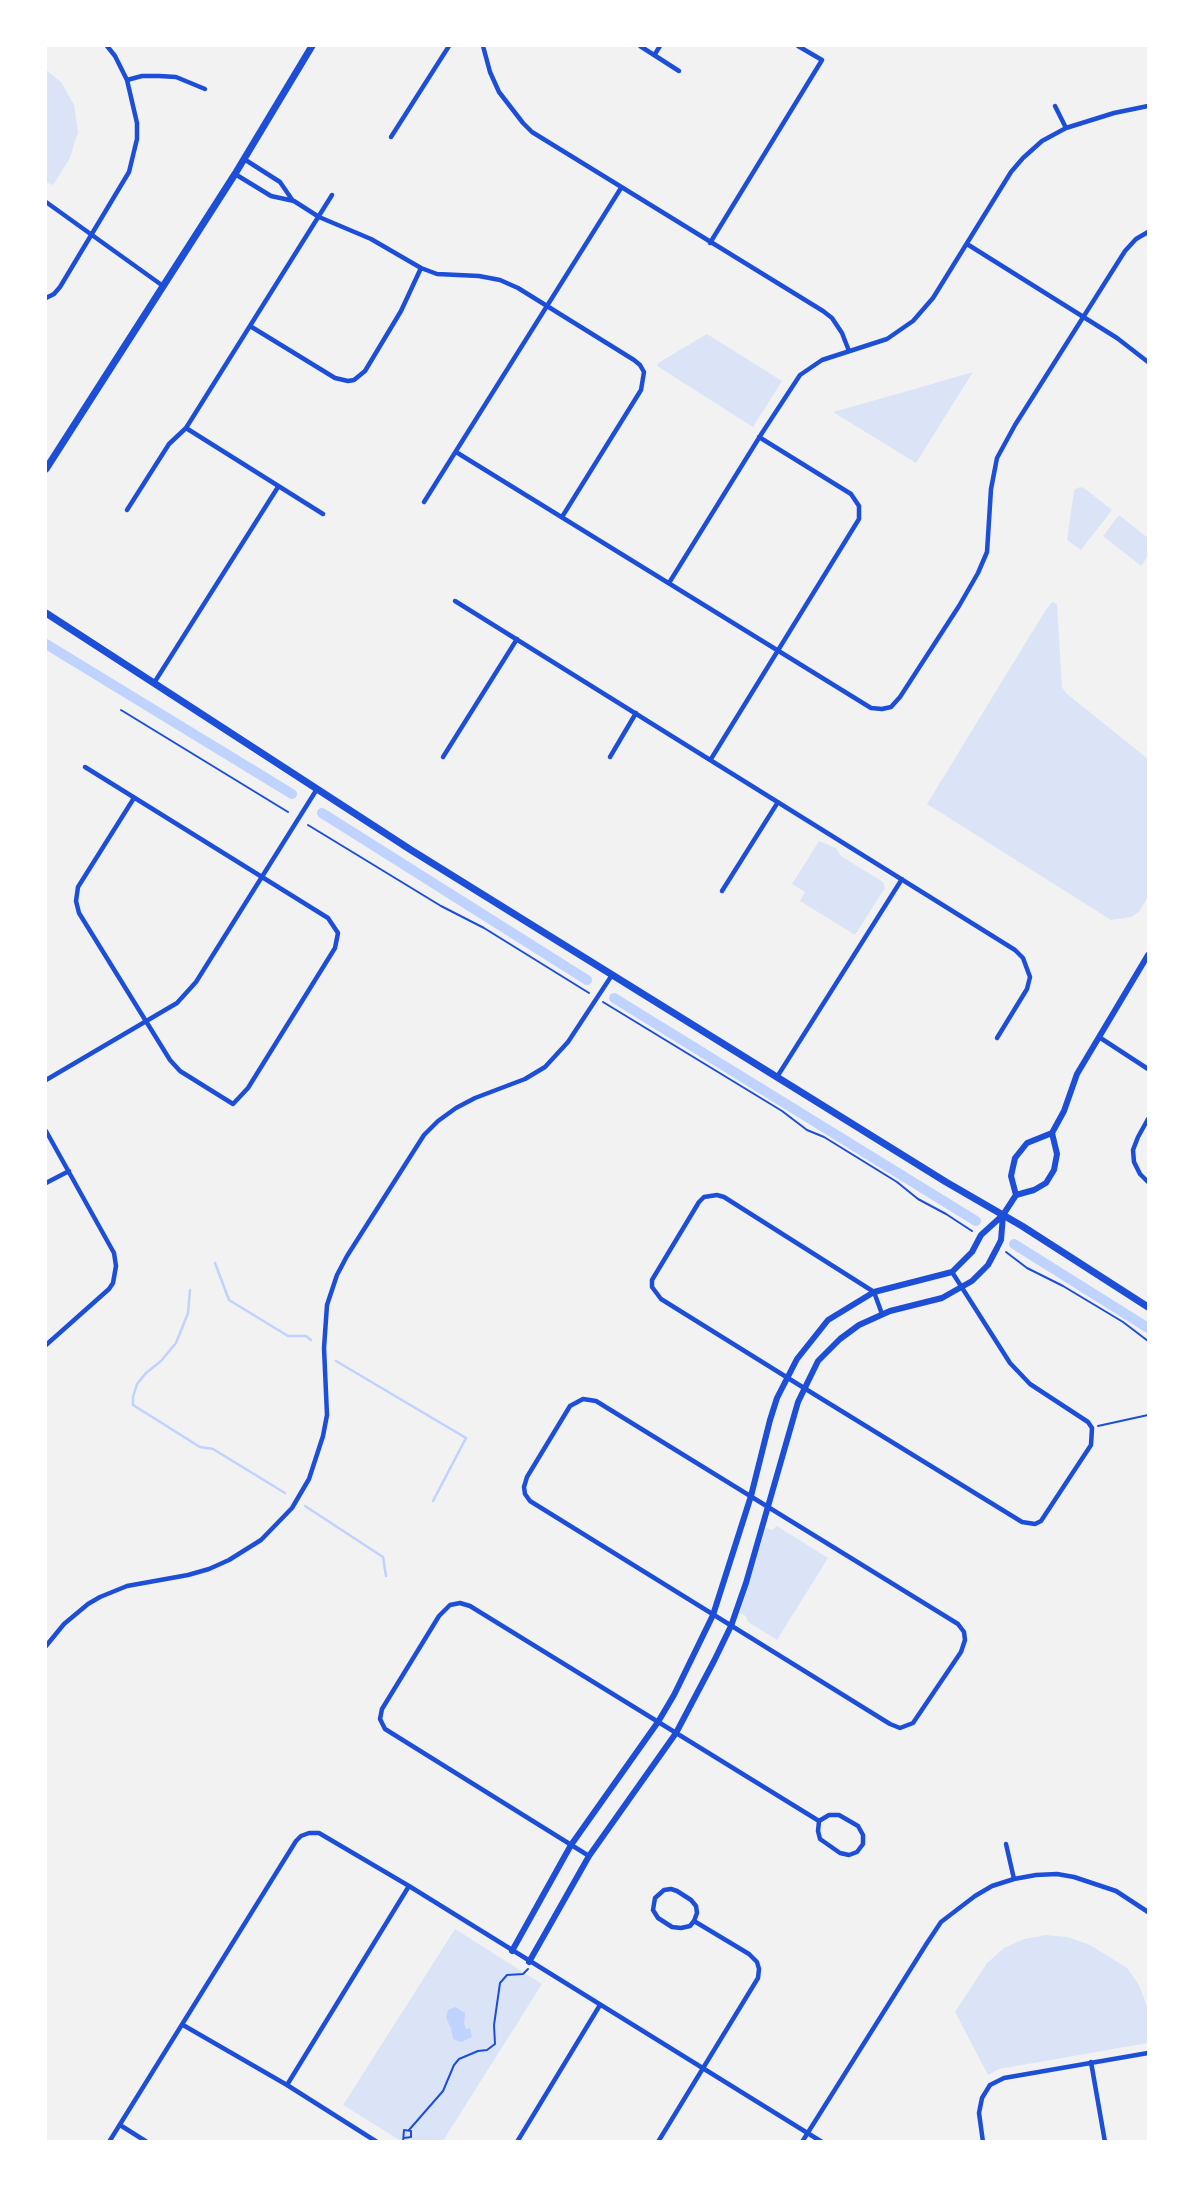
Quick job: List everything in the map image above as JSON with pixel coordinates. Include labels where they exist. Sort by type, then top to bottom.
[{"type":"main road","points":[[46,468],[235,174],[312,46]]},
{"type":"main road","points":[[46,613],[317,789],[1149,1307]]},
{"type":"street","points":[[47,298],[60,287],[122,186],[132,164],[137,123],[127,80],[107,46]]},
{"type":"street","points":[[391,137],[449,46]]},
{"type":"street","points":[[483,46],[499,92],[523,123],[540,137],[832,318],[842,332],[849,351]]},
{"type":"street","points":[[640,46],[679,71]]},
{"type":"street","points":[[655,54],[660,46]]},
{"type":"street","points":[[710,243],[822,60],[798,46]]},
{"type":"street","points":[[127,80],[142,76],[176,77],[205,89]]},
{"type":"street","points":[[1055,106],[1066,128]]},
{"type":"street","points":[[669,583],[800,375],[822,360],[887,339],[913,321],[933,298],[1012,173],[1023,158],[1042,141],[1066,128],[1114,113],[1149,106]]},
{"type":"street","points":[[244,159],[280,182],[294,201]]},
{"type":"street","points":[[235,174],[271,196],[294,201],[319,217],[371,239],[421,268],[438,274],[500,280],[634,360],[644,372],[641,390],[562,517]]},
{"type":"street","points":[[424,502],[621,188]]},
{"type":"street","points":[[127,510],[169,444],[186,428],[332,195]]},
{"type":"street","points":[[46,202],[163,286]]},
{"type":"street","points":[[456,452],[871,708],[891,707],[959,606],[987,552],[991,489],[997,458],[1125,251],[1136,239],[1149,232]]},
{"type":"street","points":[[967,244],[1149,362]]},
{"type":"street","points":[[250,326],[335,378],[354,380],[365,371],[401,311],[421,268]]},
{"type":"street","points":[[186,428],[323,514]]},
{"type":"street","points":[[711,760],[858,523],[859,506],[851,494],[759,437]]},
{"type":"street","points":[[154,684],[278,487]]},
{"type":"street","points":[[455,601],[1016,950],[1028,968],[1030,977],[1027,989],[997,1038]]},
{"type":"street","points":[[443,757],[517,639]]},
{"type":"street","points":[[610,757],[636,713]]},
{"type":"street","points":[[85,767],[328,918],[338,933],[335,948],[248,1088],[233,1104],[180,1071],[170,1060],[79,913],[76,901],[78,887],[134,798]]},
{"type":"street","points":[[46,1080],[177,1003],[196,982],[317,789]]},
{"type":"street","points":[[722,891],[778,802]]},
{"type":"street","points":[[777,1077],[902,879]]},
{"type":"street","points":[[1016,1195],[1011,1176],[1015,1158],[1027,1143],[1052,1133],[1064,1111],[1076,1074],[1149,955]]},
{"type":"street","points":[[46,1646],[64,1624],[100,1597],[127,1587],[209,1569],[229,1560],[261,1540],[292,1508],[309,1479],[323,1436],[327,1415],[324,1348],[327,1305],[347,1256],[424,1136],[438,1121],[475,1098],[525,1079],[545,1067],[568,1042],[613,974]]},
{"type":"street","points":[[1098,1037],[1149,1069]]},
{"type":"street","points":[[1149,1119],[1133,1150],[1134,1162],[1140,1174],[1149,1182]]},
{"type":"street","points":[[46,1131],[114,1253],[116,1266],[109,1289],[46,1345]]},
{"type":"street","points":[[512,1951],[571,1845],[658,1722],[713,1615],[751,1496],[770,1420],[787,1377],[808,1342],[828,1320],[874,1292],[952,1272],[972,1252],[981,1235],[1003,1215],[1016,1195],[1034,1191],[1046,1183],[1054,1170],[1057,1154],[1052,1133]]},
{"type":"street","points":[[46,1183],[69,1171]]},
{"type":"street","points":[[882,1314],[874,1292],[724,1197],[710,1195],[699,1202],[654,1274],[652,1287],[661,1299],[804,1388],[1022,1522],[1035,1524],[1046,1516],[1091,1445],[1092,1431],[1087,1422],[1030,1384],[1017,1370],[952,1272]]},
{"type":"street","points":[[529,1965],[589,1856],[676,1733],[731,1626],[804,1388],[818,1361],[839,1339],[859,1325],[912,1304],[942,1298],[981,1273],[1001,1240],[1003,1215]]},
{"type":"street","points":[[583,1399],[596,1401],[751,1496],[958,1624],[964,1632],[965,1640],[961,1652],[919,1716],[906,1727],[890,1724],[540,1508],[525,1494],[524,1487],[527,1476],[570,1406],[583,1399]]},
{"type":"street","points":[[589,1856],[388,1732],[380,1719],[382,1709],[439,1616],[450,1605],[460,1603],[470,1606],[819,1821]]},
{"type":"street","points":[[829,1815],[839,1815],[858,1826],[863,1835],[863,1844],[857,1852],[849,1855],[840,1853],[820,1839],[819,1821],[829,1815]]},
{"type":"street","points":[[109,2141],[296,1841],[309,1833],[319,1833],[409,1886],[512,1951],[529,1965],[600,2005],[822,2141]]},
{"type":"street","points":[[1006,1844],[1014,1879]]},
{"type":"street","points":[[802,2141],[941,1922],[975,1896],[992,1886],[1014,1879],[1057,1874],[1116,1891],[1149,1912]]},
{"type":"street","points":[[287,2085],[409,1886]]},
{"type":"street","points":[[664,1890],[677,1891],[695,1906],[697,1913],[694,1921],[690,1926],[671,1927],[658,1918],[653,1910],[655,1898],[664,1890]]},
{"type":"street","points":[[657,2141],[758,1978],[757,1962],[749,1954],[694,1921]]},
{"type":"street","points":[[517,2141],[600,2005]]},
{"type":"street","points":[[183,2025],[377,2141]]},
{"type":"street","points":[[983,2141],[979,2113],[982,2098],[990,2085],[1004,2078],[1149,2053]]},
{"type":"street","points":[[1091,2062],[1105,2141]]},
{"type":"street","points":[[120,2124],[147,2141]]},
{"type":"path","points":[[121,710],[288,812]]},
{"type":"path","points":[[308,825],[441,906],[484,928],[782,1111],[801,1126],[876,1169],[918,1199],[975,1233]]},
{"type":"path","points":[[1005,1251],[1027,1268],[1073,1292],[1149,1341]]},
{"type":"path","points":[[1092,1431],[1149,1415]]},
{"type":"path","points":[[409,2130],[411,2137],[404,2140],[404,2130],[409,2130],[443,2091],[459,2059],[487,2050],[495,2044],[494,2025],[500,1983],[507,1975],[523,1974],[529,1965]]},
{"type":"shaded area","points":[[46,70],[61,82],[74,105],[78,132],[70,158],[53,185],[46,182]]},
{"type":"shaded area","points":[[707,334],[782,381],[753,427],[657,366]]},
{"type":"shaded area","points":[[973,372],[916,463],[833,412],[911,390]]},
{"type":"shaded area","points":[[1080,487],[1112,510],[1081,550],[1067,540],[1074,490]]},
{"type":"shaded area","points":[[1119,515],[1148,538],[1148,556],[1141,566],[1103,536]]},
{"type":"shaded area","points":[[1052,602],[1057,604],[1062,687],[1148,759],[1148,896],[1139,912],[1131,917],[1111,920],[927,804]]},
{"type":"shaded area","points":[[819,841],[836,848],[841,856],[883,882],[885,888],[855,935],[800,901],[805,892],[792,884]]},
{"type":"shaded area","points":[[777,1526],[828,1558],[777,1640],[748,1622],[746,1616],[740,1613],[766,1528],[772,1530]]},
{"type":"shaded area","points":[[455,1929],[542,1984],[443,2141],[401,2141],[343,2105]]},
{"type":"shaded area","points":[[1046,1935],[1068,1937],[1090,1945],[1127,1968],[1139,1985],[1147,2006],[1148,2043],[999,2069],[988,2075],[955,2012],[987,1963],[1004,1948],[1024,1939]]},
{"type":"water","points":[[455,2007],[465,2013],[464,2024],[466,2029],[470,2028],[472,2037],[461,2042],[453,2039],[446,2018],[448,2010]]},
{"type":"waterway","points":[[46,644],[292,794]]},
{"type":"waterway","points":[[322,813],[587,980]]},
{"type":"waterway","points":[[614,998],[976,1221]]},
{"type":"waterway","points":[[1014,1244],[1148,1328]]},
{"type":"waterway","points":[[215,1263],[229,1300],[288,1336],[306,1336],[311,1340]]},
{"type":"waterway","points":[[190,1290],[188,1313],[176,1343],[137,1384],[133,1405],[200,1447],[213,1449],[285,1493]]},
{"type":"waterway","points":[[336,1361],[466,1438],[433,1501]]},
{"type":"waterway","points":[[305,1506],[383,1557],[386,1576]]}]
